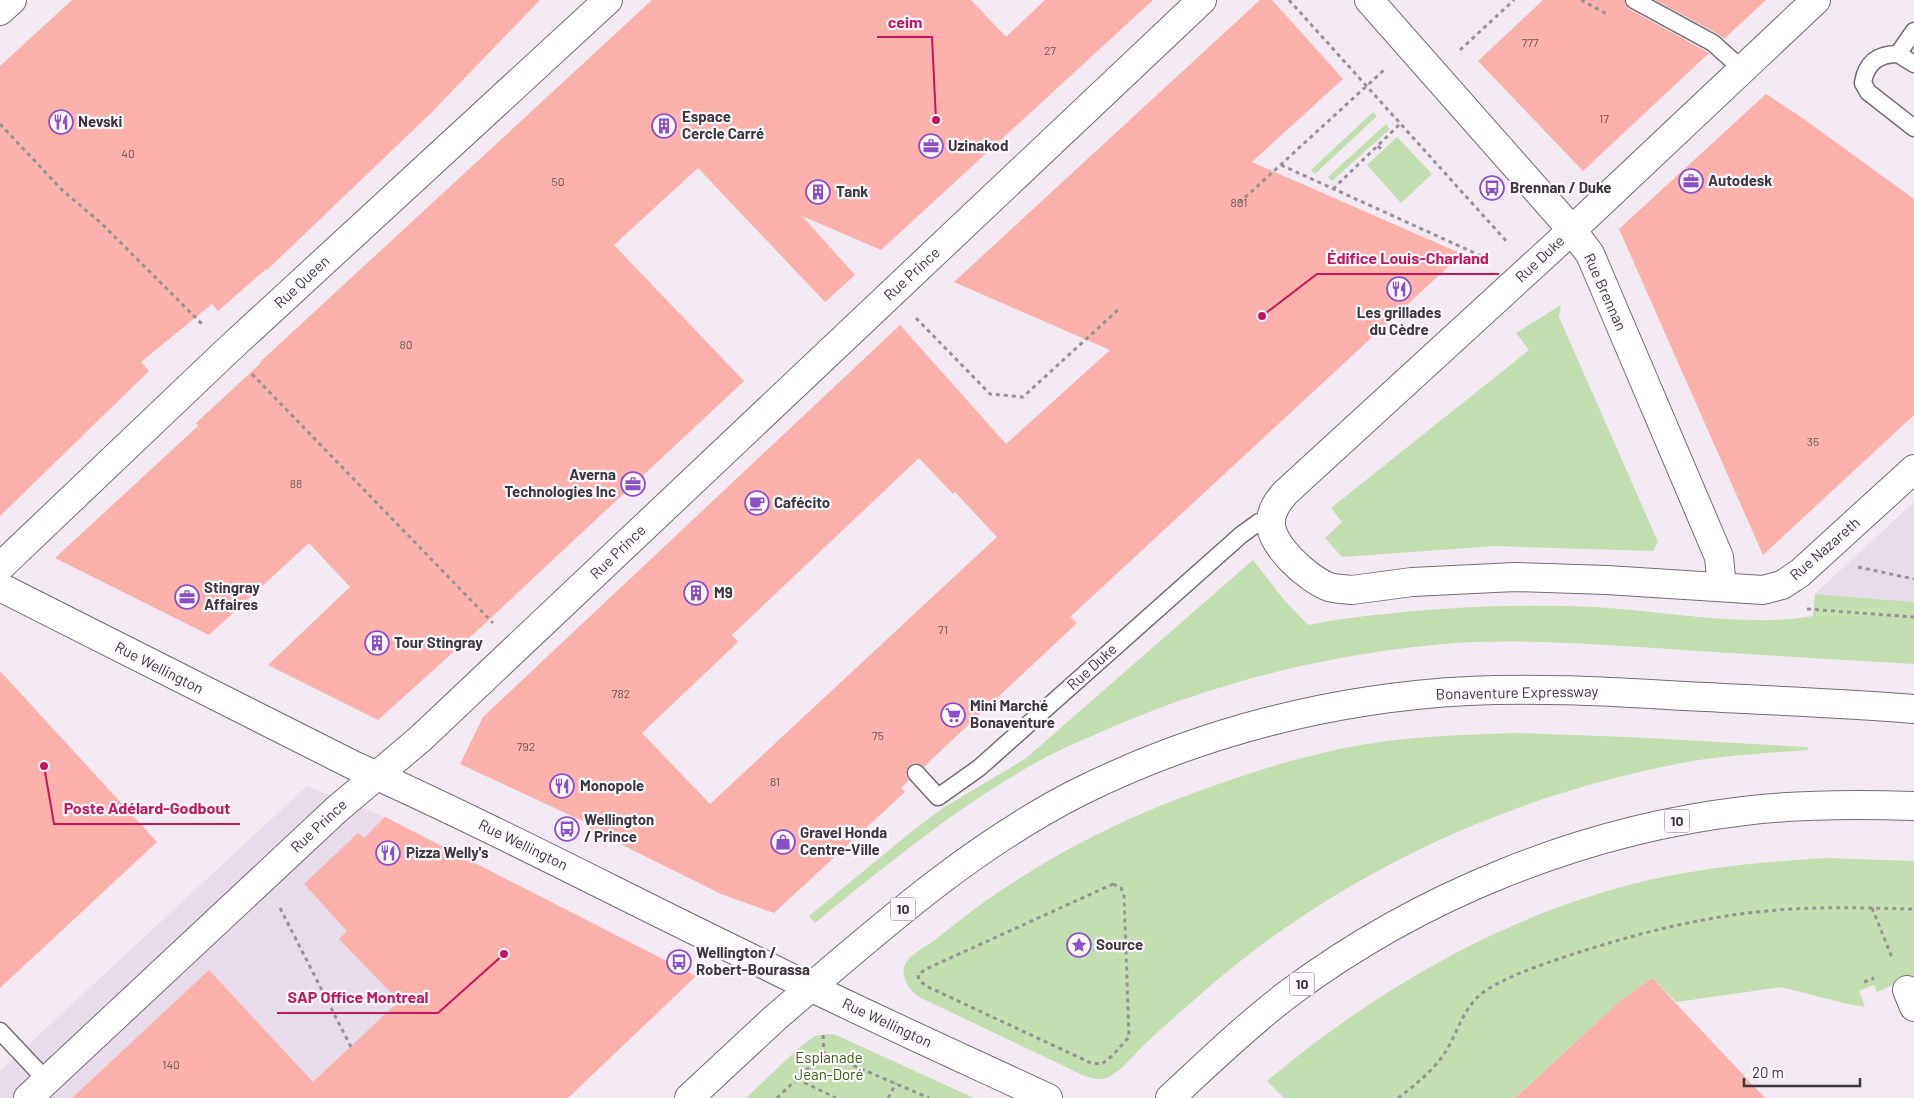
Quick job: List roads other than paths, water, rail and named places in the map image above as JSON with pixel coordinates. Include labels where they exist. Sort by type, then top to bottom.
[{"type":"main road","points":[[0,11],[12,0]]},
{"type":"main road","name":"Rue Queen","points":[[0,567],[228,350],[608,0]]},
{"type":"main road","name":"Rue Prince","points":[[38,1089],[321,824],[426,734],[1202,0]]},
{"type":"main road","name":"Rue Brennan","points":[[1369,0],[1572,230],[1590,254],[1719,557],[1720,586]]},
{"type":"main road","name":"Rue Duke","points":[[1271,520],[1277,502],[1285,493],[1572,230],[1816,0]]},
{"type":"main road","name":"Rue Nazareth","points":[[1720,586],[1773,589],[1791,580],[1914,469]]},
{"type":"main road","points":[[1271,520],[1271,530],[1276,540],[1295,563],[1317,581],[1339,589],[1352,590],[1444,580],[1514,577],[1720,586]]},
{"type":"main road","name":"Rue Wellington","points":[[0,587],[376,776],[603,884],[811,988],[1048,1098]]},
{"type":"main road","name":"Bonaventure Expressway","points":[[689,1098],[775,1018],[895,916],[934,885],[1002,837],[1077,793],[1122,772],[1220,735],[1267,721],[1354,703],[1469,691],[1509,690],[1658,694],[1914,708]]},
{"type":"main road","name":"10","points":[[1170,1098],[1259,1017],[1319,972],[1384,931],[1418,913],[1552,854],[1618,835],[1681,821],[1744,811],[1796,806],[1914,806]]},
{"type":"lane","points":[[1634,0],[1707,40],[1721,49],[1742,69]]},
{"type":"lane","points":[[1898,54],[1914,31]]},
{"type":"lane","points":[[1914,64],[1898,54],[1886,54],[1872,61],[1866,69],[1863,83],[1868,92],[1914,128]]},
{"type":"lane","name":"Rue Duke","points":[[916,773],[938,797],[979,768],[1242,534],[1259,522],[1271,520]]},
{"type":"lane","points":[[0,1031],[38,1089]]},
{"type":"place","name":"ceim","points":[[936,120]]},
{"type":"place","name":"Nevski","points":[[61,122]]},
{"type":"place","name":"Espace Cercle Carré","points":[[664,126]]},
{"type":"place","name":"Uzinakod","points":[[931,146]]},
{"type":"place","name":"Autodesk","points":[[1691,181]]},
{"type":"place","name":"Brennan / Duke","points":[[1492,188]]},
{"type":"place","name":"Tank","points":[[818,192]]},
{"type":"place","name":"Les grillades du Cèdre","points":[[1399,289]]},
{"type":"place","name":"Édifice Louis-Charland","points":[[1262,316]]},
{"type":"place","name":"Averna Technologies Inc","points":[[633,484]]},
{"type":"place","name":"Cafécito","points":[[757,503]]},
{"type":"place","name":"M9","points":[[696,593]]},
{"type":"place","name":"Stingray Affaires","points":[[187,597]]},
{"type":"place","name":"Tour Stingray","points":[[377,643]]},
{"type":"place","name":"Mini Marché Bonaventure","points":[[953,715]]},
{"type":"place","name":"Poste Adélard-Godbout","points":[[44,766]]},
{"type":"place","name":"Monopole","points":[[562,786]]},
{"type":"place","name":"Wellington / Prince","points":[[567,829]]},
{"type":"place","name":"Gravel Honda Centre-Ville","points":[[783,842]]},
{"type":"place","name":"Pizza Welly's","points":[[388,853]]},
{"type":"place","name":"Source","points":[[1079,945]]},
{"type":"place","name":"SAP Office Montreal","points":[[504,954]]},
{"type":"place","name":"Wellington / Robert-Bourassa","points":[[679,962]]},
{"type":"park label","name":"Esplanade Jean-Doré","points":[[829,1066]]}]
